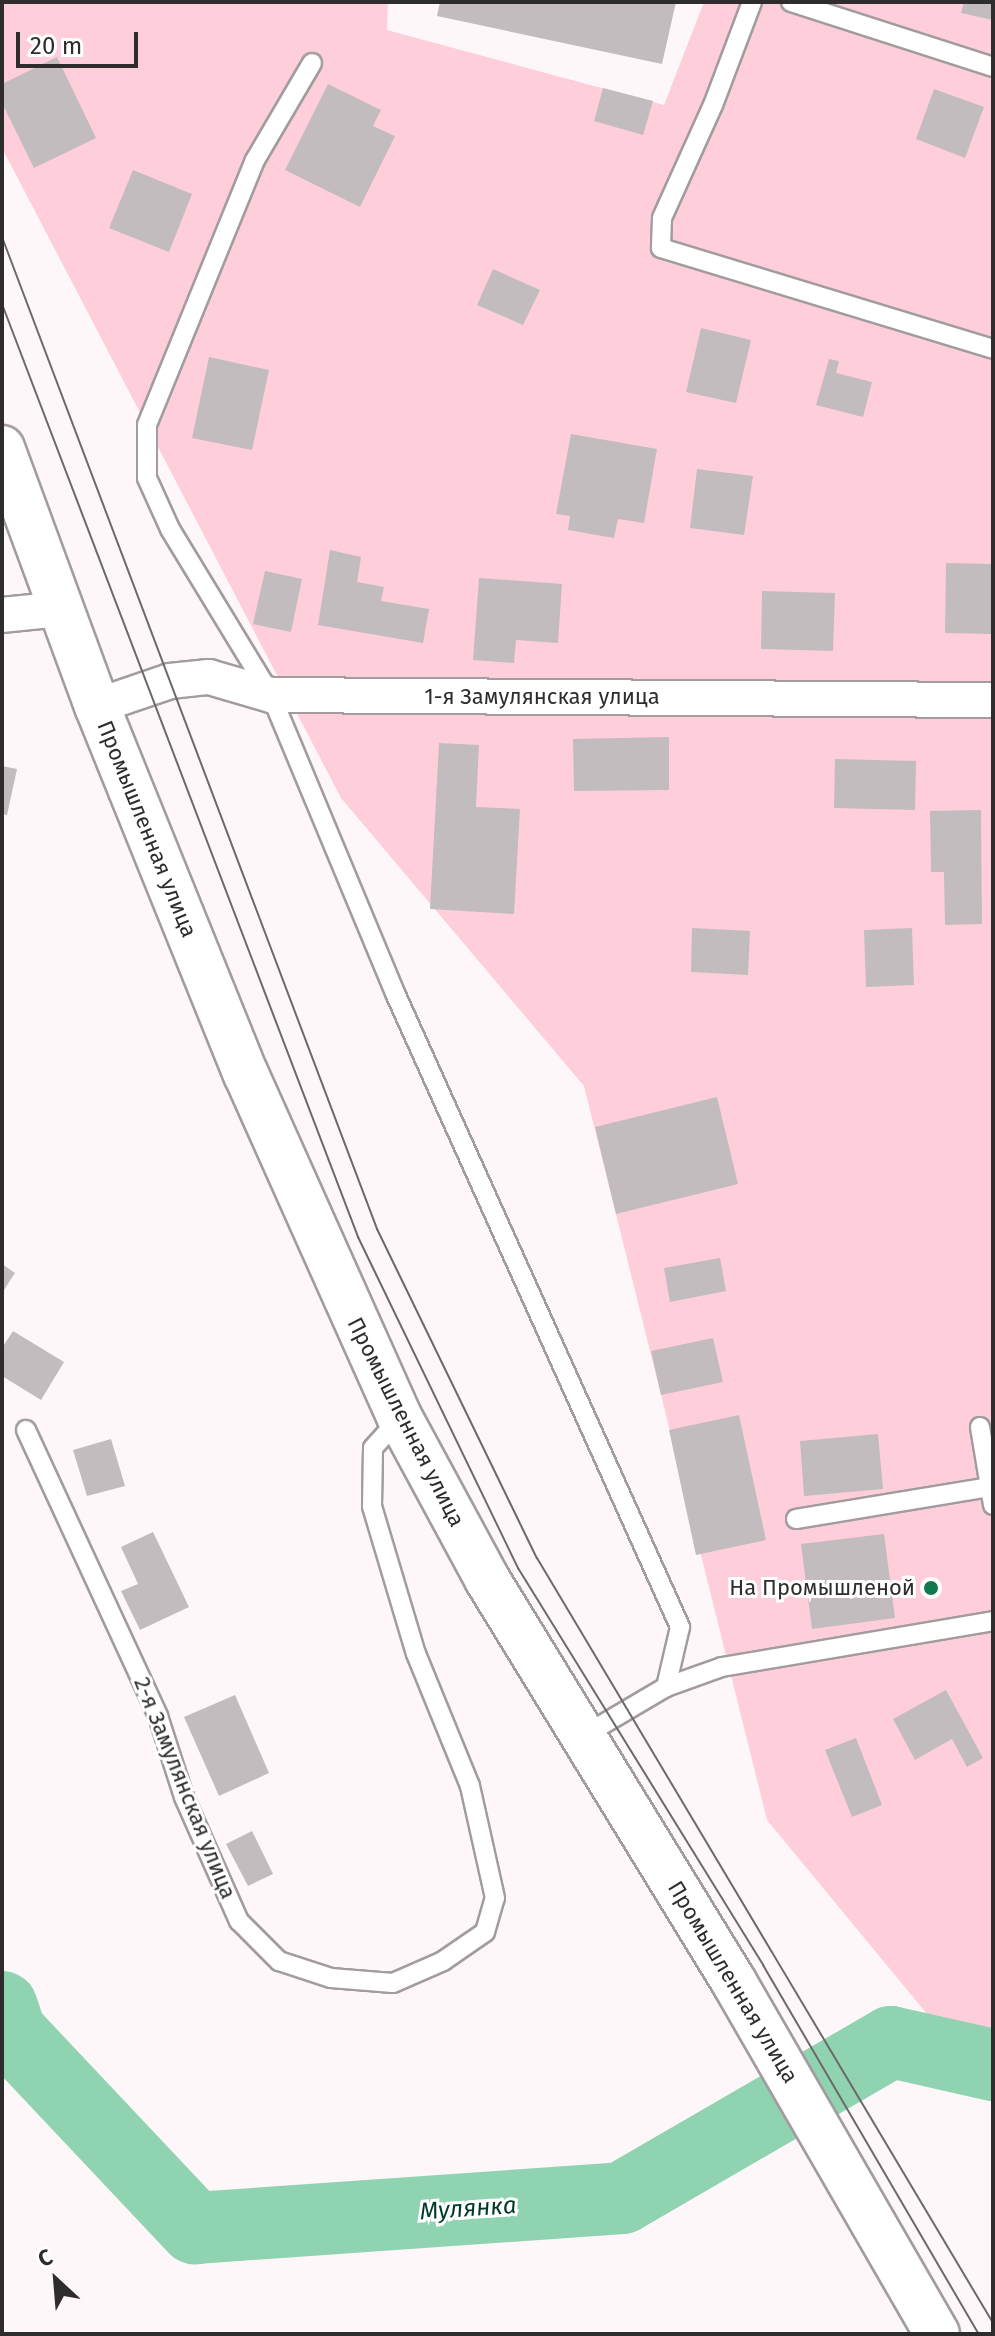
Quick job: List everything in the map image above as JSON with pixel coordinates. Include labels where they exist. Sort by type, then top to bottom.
[{"type":"main road","name":"Промышленная улица","points":[[2,448],[97,706],[246,1074],[400,1418],[582,1737],[734,1982],[937,2334]]},
{"type":"street","points":[[2,615],[61,609]]},
{"type":"street","name":"1-я Замулянская улица","points":[[97,706],[170,681],[209,677],[271,695],[993,700]]},
{"type":"lane","points":[[752,2],[713,105],[662,218],[661,248],[993,349]]},
{"type":"lane","points":[[791,2],[993,67]]},
{"type":"lane","points":[[312,63],[255,160],[147,425],[147,478],[170,529],[271,695],[395,993],[680,1627],[666,1687]]},
{"type":"lane","name":"2-я Замулянская улица","points":[[26,1430],[158,1716],[184,1797],[239,1921],[279,1961],[331,1978],[393,1983],[443,1961],[485,1932],[495,1898],[470,1786],[416,1654],[372,1506],[373,1448],[400,1418]]},
{"type":"lane","points":[[796,1519],[992,1496],[980,1427]]},
{"type":"lane","points":[[582,1737],[666,1687],[722,1667],[993,1621]]},
{"type":"shaded area","points":[[2,2],[388,2],[387,30],[664,105],[704,2],[993,2],[993,2094],[767,1820],[584,1086],[341,798],[2,148]]},
{"type":"building","points":[[440,2],[676,2],[662,64],[437,16]]},
{"type":"building","points":[[964,2],[993,2],[993,20],[961,13]]},
{"type":"building","points":[[57,57],[96,138],[34,168],[2,103],[2,84]]},
{"type":"building","points":[[328,84],[381,110],[373,126],[395,136],[360,207],[285,170]]},
{"type":"building","points":[[603,88],[653,101],[643,135],[594,121]]},
{"type":"building","points":[[934,89],[984,107],[965,158],[916,139]]},
{"type":"building","points":[[133,170],[192,194],[169,252],[109,228]]},
{"type":"building","points":[[493,269],[540,290],[523,325],[477,305]]},
{"type":"building","points":[[701,328],[751,340],[736,403],[686,392]]},
{"type":"building","points":[[209,357],[269,370],[252,450],[192,438]]},
{"type":"building","points":[[829,359],[839,361],[836,373],[872,382],[863,417],[816,405]]},
{"type":"building","points":[[571,434],[657,449],[644,523],[618,519],[614,538],[568,530],[570,516],[556,514]]},
{"type":"building","points":[[697,469],[753,476],[744,535],[690,528]]},
{"type":"building","points":[[330,550],[361,557],[357,582],[384,587],[381,601],[429,609],[423,643],[318,625]]},
{"type":"building","points":[[946,563],[993,564],[993,634],[945,633]]},
{"type":"building","points":[[265,571],[302,579],[291,632],[253,624]]},
{"type":"building","points":[[479,578],[562,584],[558,643],[516,640],[514,663],[473,660]]},
{"type":"building","points":[[762,591],[835,593],[833,651],[761,649]]},
{"type":"building","points":[[669,737],[669,790],[574,791],[573,739]]},
{"type":"building","points":[[439,743],[479,745],[476,807],[520,809],[514,914],[430,909]]},
{"type":"building","points":[[835,759],[916,761],[915,810],[834,808]]},
{"type":"building","points":[[2,766],[17,769],[7,815],[2,814]]},
{"type":"building","points":[[981,810],[982,924],[945,925],[944,872],[931,872],[930,811]]},
{"type":"building","points":[[692,928],[750,931],[748,975],[691,972]]},
{"type":"building","points":[[912,928],[914,985],[866,987],[864,930]]},
{"type":"building","points":[[717,1097],[738,1184],[616,1214],[595,1127]]},
{"type":"building","points":[[720,1258],[726,1291],[670,1302],[664,1268]]},
{"type":"building","points":[[2,1264],[15,1273],[2,1293]]},
{"type":"building","points":[[13,1331],[64,1362],[41,1400],[2,1376],[2,1348]]},
{"type":"building","points":[[713,1338],[723,1382],[661,1395],[651,1351]]},
{"type":"building","points":[[739,1415],[766,1540],[696,1555],[669,1430]]},
{"type":"building","points":[[878,1434],[883,1489],[804,1496],[800,1441]]},
{"type":"building","points":[[111,1439],[125,1486],[87,1496],[73,1450]]},
{"type":"building","points":[[153,1532],[189,1607],[140,1630],[121,1591],[138,1584],[121,1547]]},
{"type":"building","points":[[884,1534],[895,1618],[812,1629],[801,1544]]},
{"type":"building","points":[[946,1690],[983,1758],[967,1767],[952,1739],[915,1760],[893,1719]]},
{"type":"building","points":[[235,1695],[269,1773],[219,1796],[184,1717]]},
{"type":"building","points":[[856,1738],[882,1805],[852,1817],[825,1750]]},
{"type":"building","points":[[252,1831],[273,1874],[248,1886],[226,1844]]},
{"type":"waterway","name":"Мулянка","points":[[2,2007],[10,2032],[195,2228],[622,2198],[891,2042],[993,2065]]},
{"type":"tram line","points":[[2,237],[377,1229],[537,1558],[993,2323]]},
{"type":"tram line","points":[[2,304],[358,1237],[518,1568],[763,1965],[979,2334]]},
{"type":"place","name":"На Промышленой","points":[[931,1588]]}]
